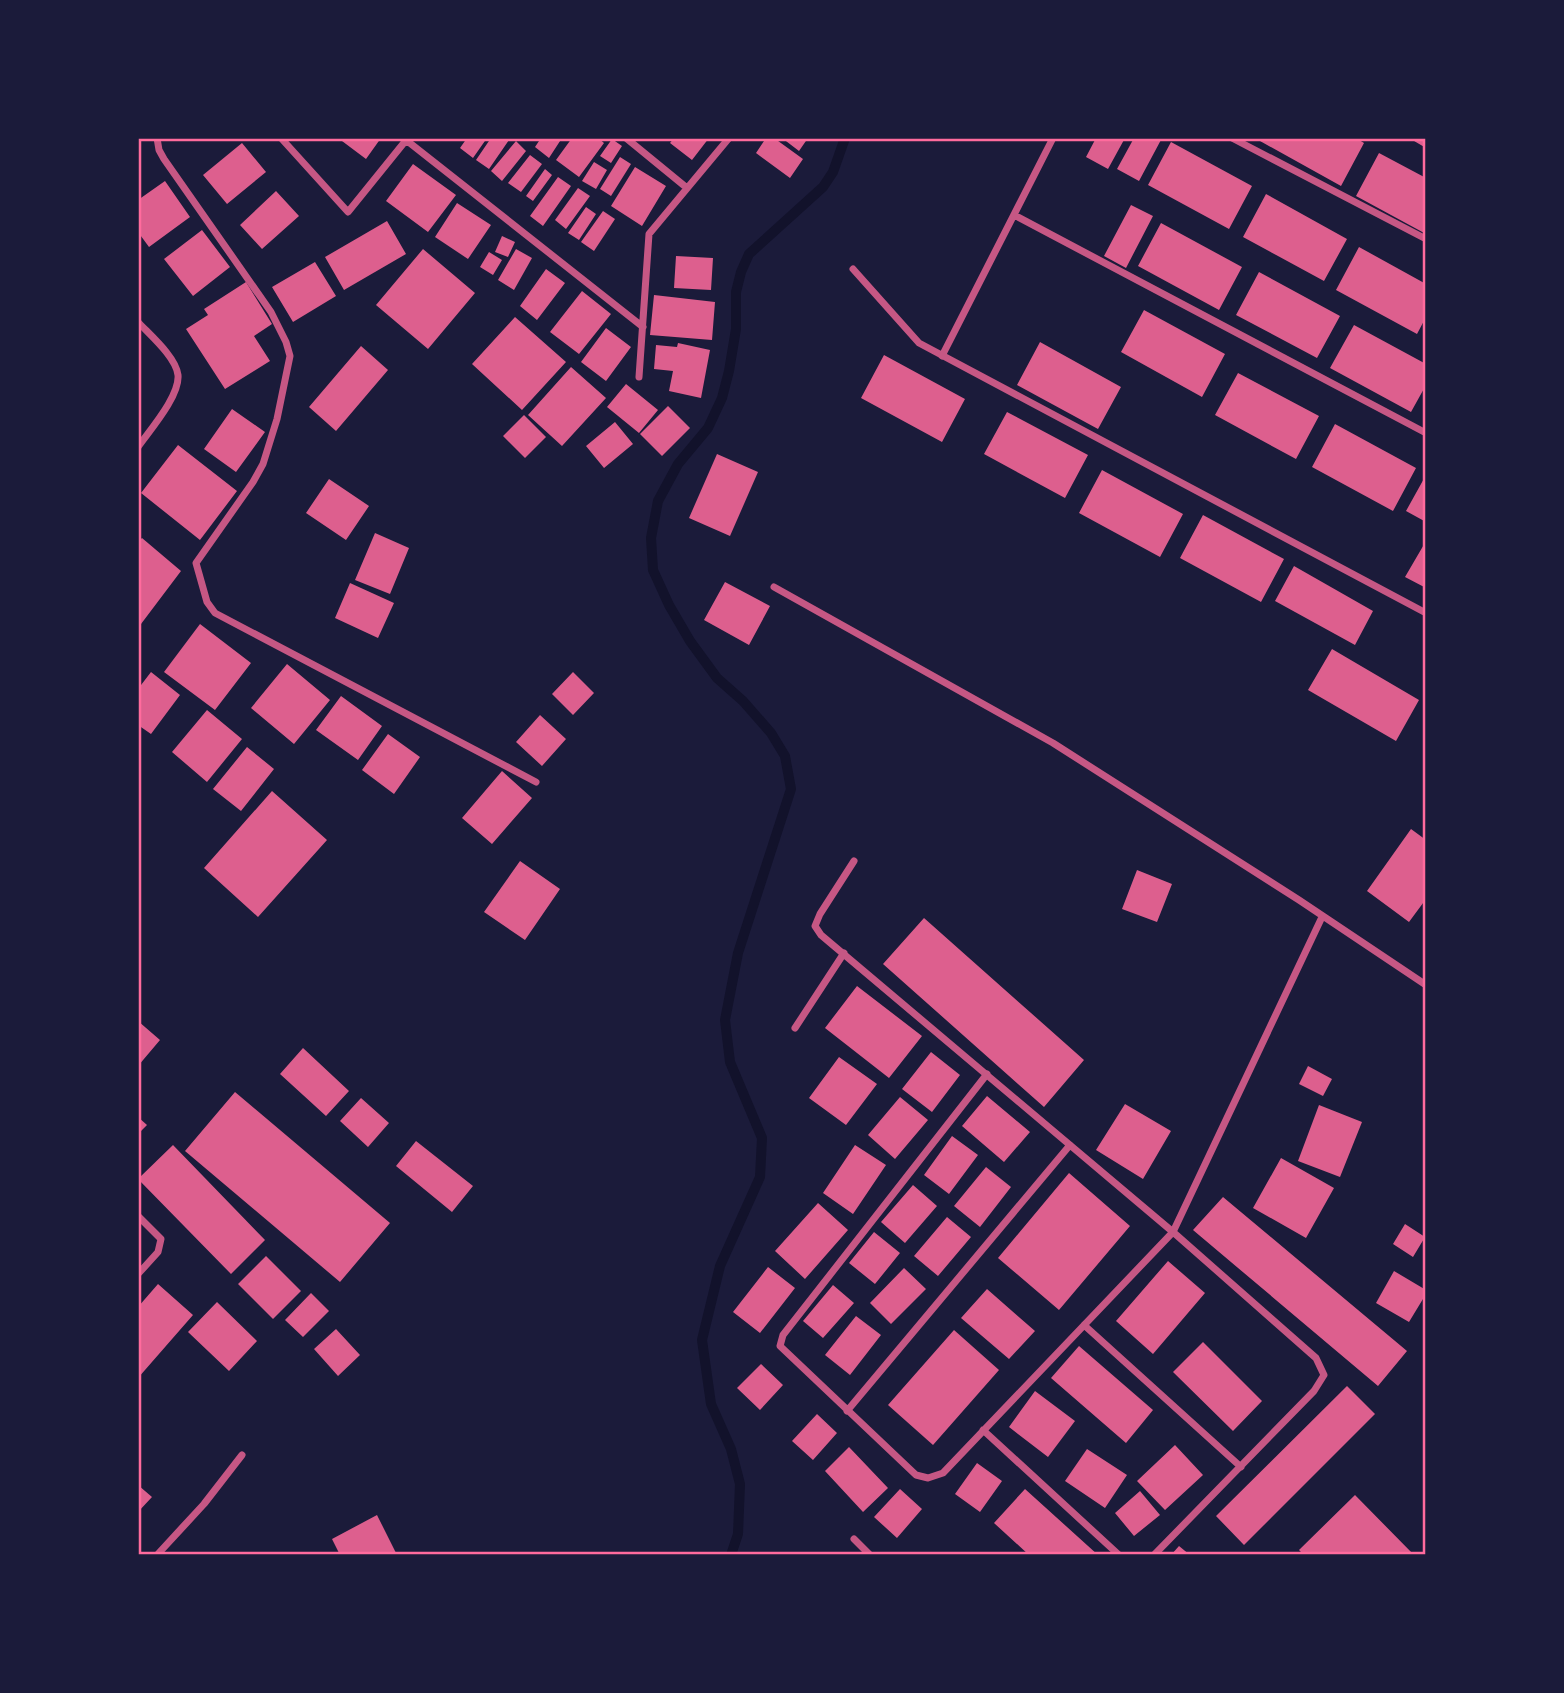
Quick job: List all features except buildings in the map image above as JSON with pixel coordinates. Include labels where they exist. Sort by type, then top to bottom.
[{"type":"street","points":[[157,138],[164,159],[271,312],[290,356],[277,419],[263,464],[196,563],[207,602],[215,613],[536,782]]},
{"type":"street","points":[[281,138],[348,212],[407,139],[643,327]]},
{"type":"street","points":[[625,138],[687,188]]},
{"type":"street","points":[[639,376],[649,234],[729,138]]},
{"type":"street","points":[[942,356],[1053,138]]},
{"type":"street","points":[[1233,138],[1426,239]]},
{"type":"street","points":[[1014,215],[1426,433]]},
{"type":"street","points":[[853,269],[919,343],[1426,613]]},
{"type":"street","points":[[138,322],[167,353],[178,375],[172,397],[138,447]]},
{"type":"street","points":[[774,587],[1053,743],[1299,900],[1322,918],[1426,985]]},
{"type":"street","points":[[854,861],[820,914],[815,926],[821,935],[1173,1232],[1316,1358],[1324,1375],[1314,1391],[1154,1555]]},
{"type":"street","points":[[987,1074],[783,1335],[779,1346],[916,1475],[928,1478],[943,1473],[1173,1232],[1322,918]]},
{"type":"street","points":[[795,1028],[844,953]]},
{"type":"street","points":[[847,1411],[1070,1145]]},
{"type":"street","points":[[138,1216],[161,1239],[158,1252],[138,1274]]},
{"type":"street","points":[[1084,1325],[1241,1467]]},
{"type":"street","points":[[983,1430],[1119,1555]]},
{"type":"street","points":[[158,1555],[204,1504],[242,1455]]},
{"type":"street","points":[[854,1539],[870,1555]]},
{"type":"waterway","points":[[731,1555],[738,1534],[740,1484],[731,1449],[711,1404],[702,1340],[720,1266],[760,1177],[762,1138],[730,1062],[725,1020],[738,953],[791,789],[785,756],[771,733],[743,701],[717,678],[690,641],[669,605],[653,570],[651,538],[658,501],[678,464],[708,428],[722,398],[736,329],[736,292],[749,254],[823,187],[833,172],[845,138]]}]
